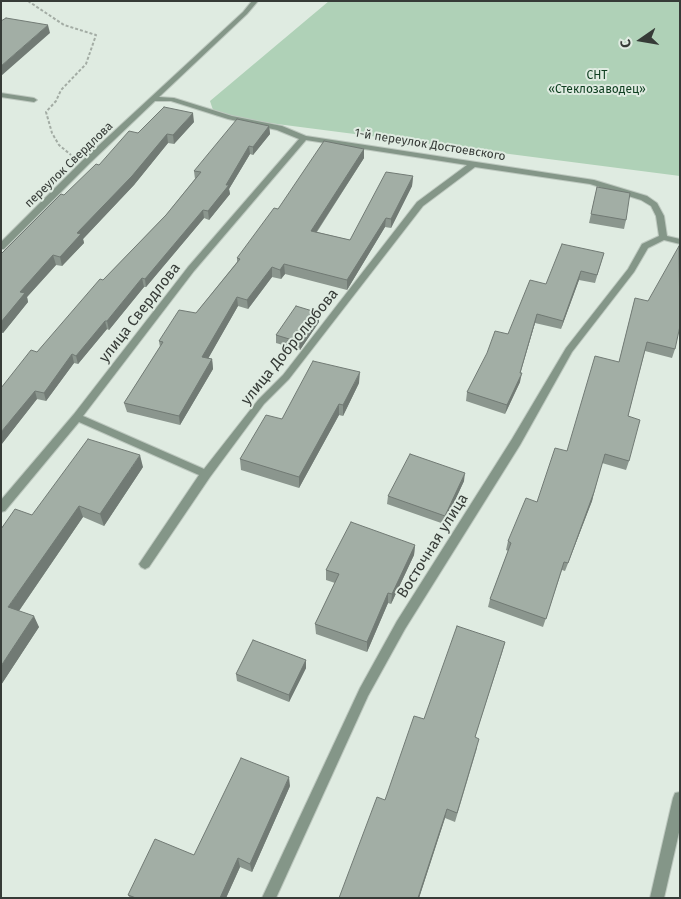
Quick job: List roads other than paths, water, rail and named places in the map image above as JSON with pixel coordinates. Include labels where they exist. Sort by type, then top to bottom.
[{"type":"street","name":"переулок Свердлова","points":[[1,247],[87,161],[245,13],[255,1]]},
{"type":"street","points":[[1,95],[34,100]]},
{"type":"street","name":"1-й переулок Достоевского","points":[[153,99],[172,100],[230,118],[278,128],[304,138],[590,182],[644,198],[654,205],[660,216],[663,237]]},
{"type":"street","name":"улица Свердлова","points":[[1,508],[77,417],[191,269],[304,138]]},
{"type":"street","name":"улица Добролюбова","points":[[145,564],[206,474],[261,402],[286,377],[420,204],[474,164]]},
{"type":"street","points":[[663,237],[680,242]]},
{"type":"street","name":"Восточная улица","points":[[269,898],[364,692],[401,625],[516,442],[569,350],[631,270],[645,246],[663,237]]},
{"type":"street","points":[[77,417],[206,474]]},
{"type":"street","points":[[657,898],[680,798]]},
{"type":"park label","name":"СНТ «Стеклозаводец»","points":[[597,83]]}]
